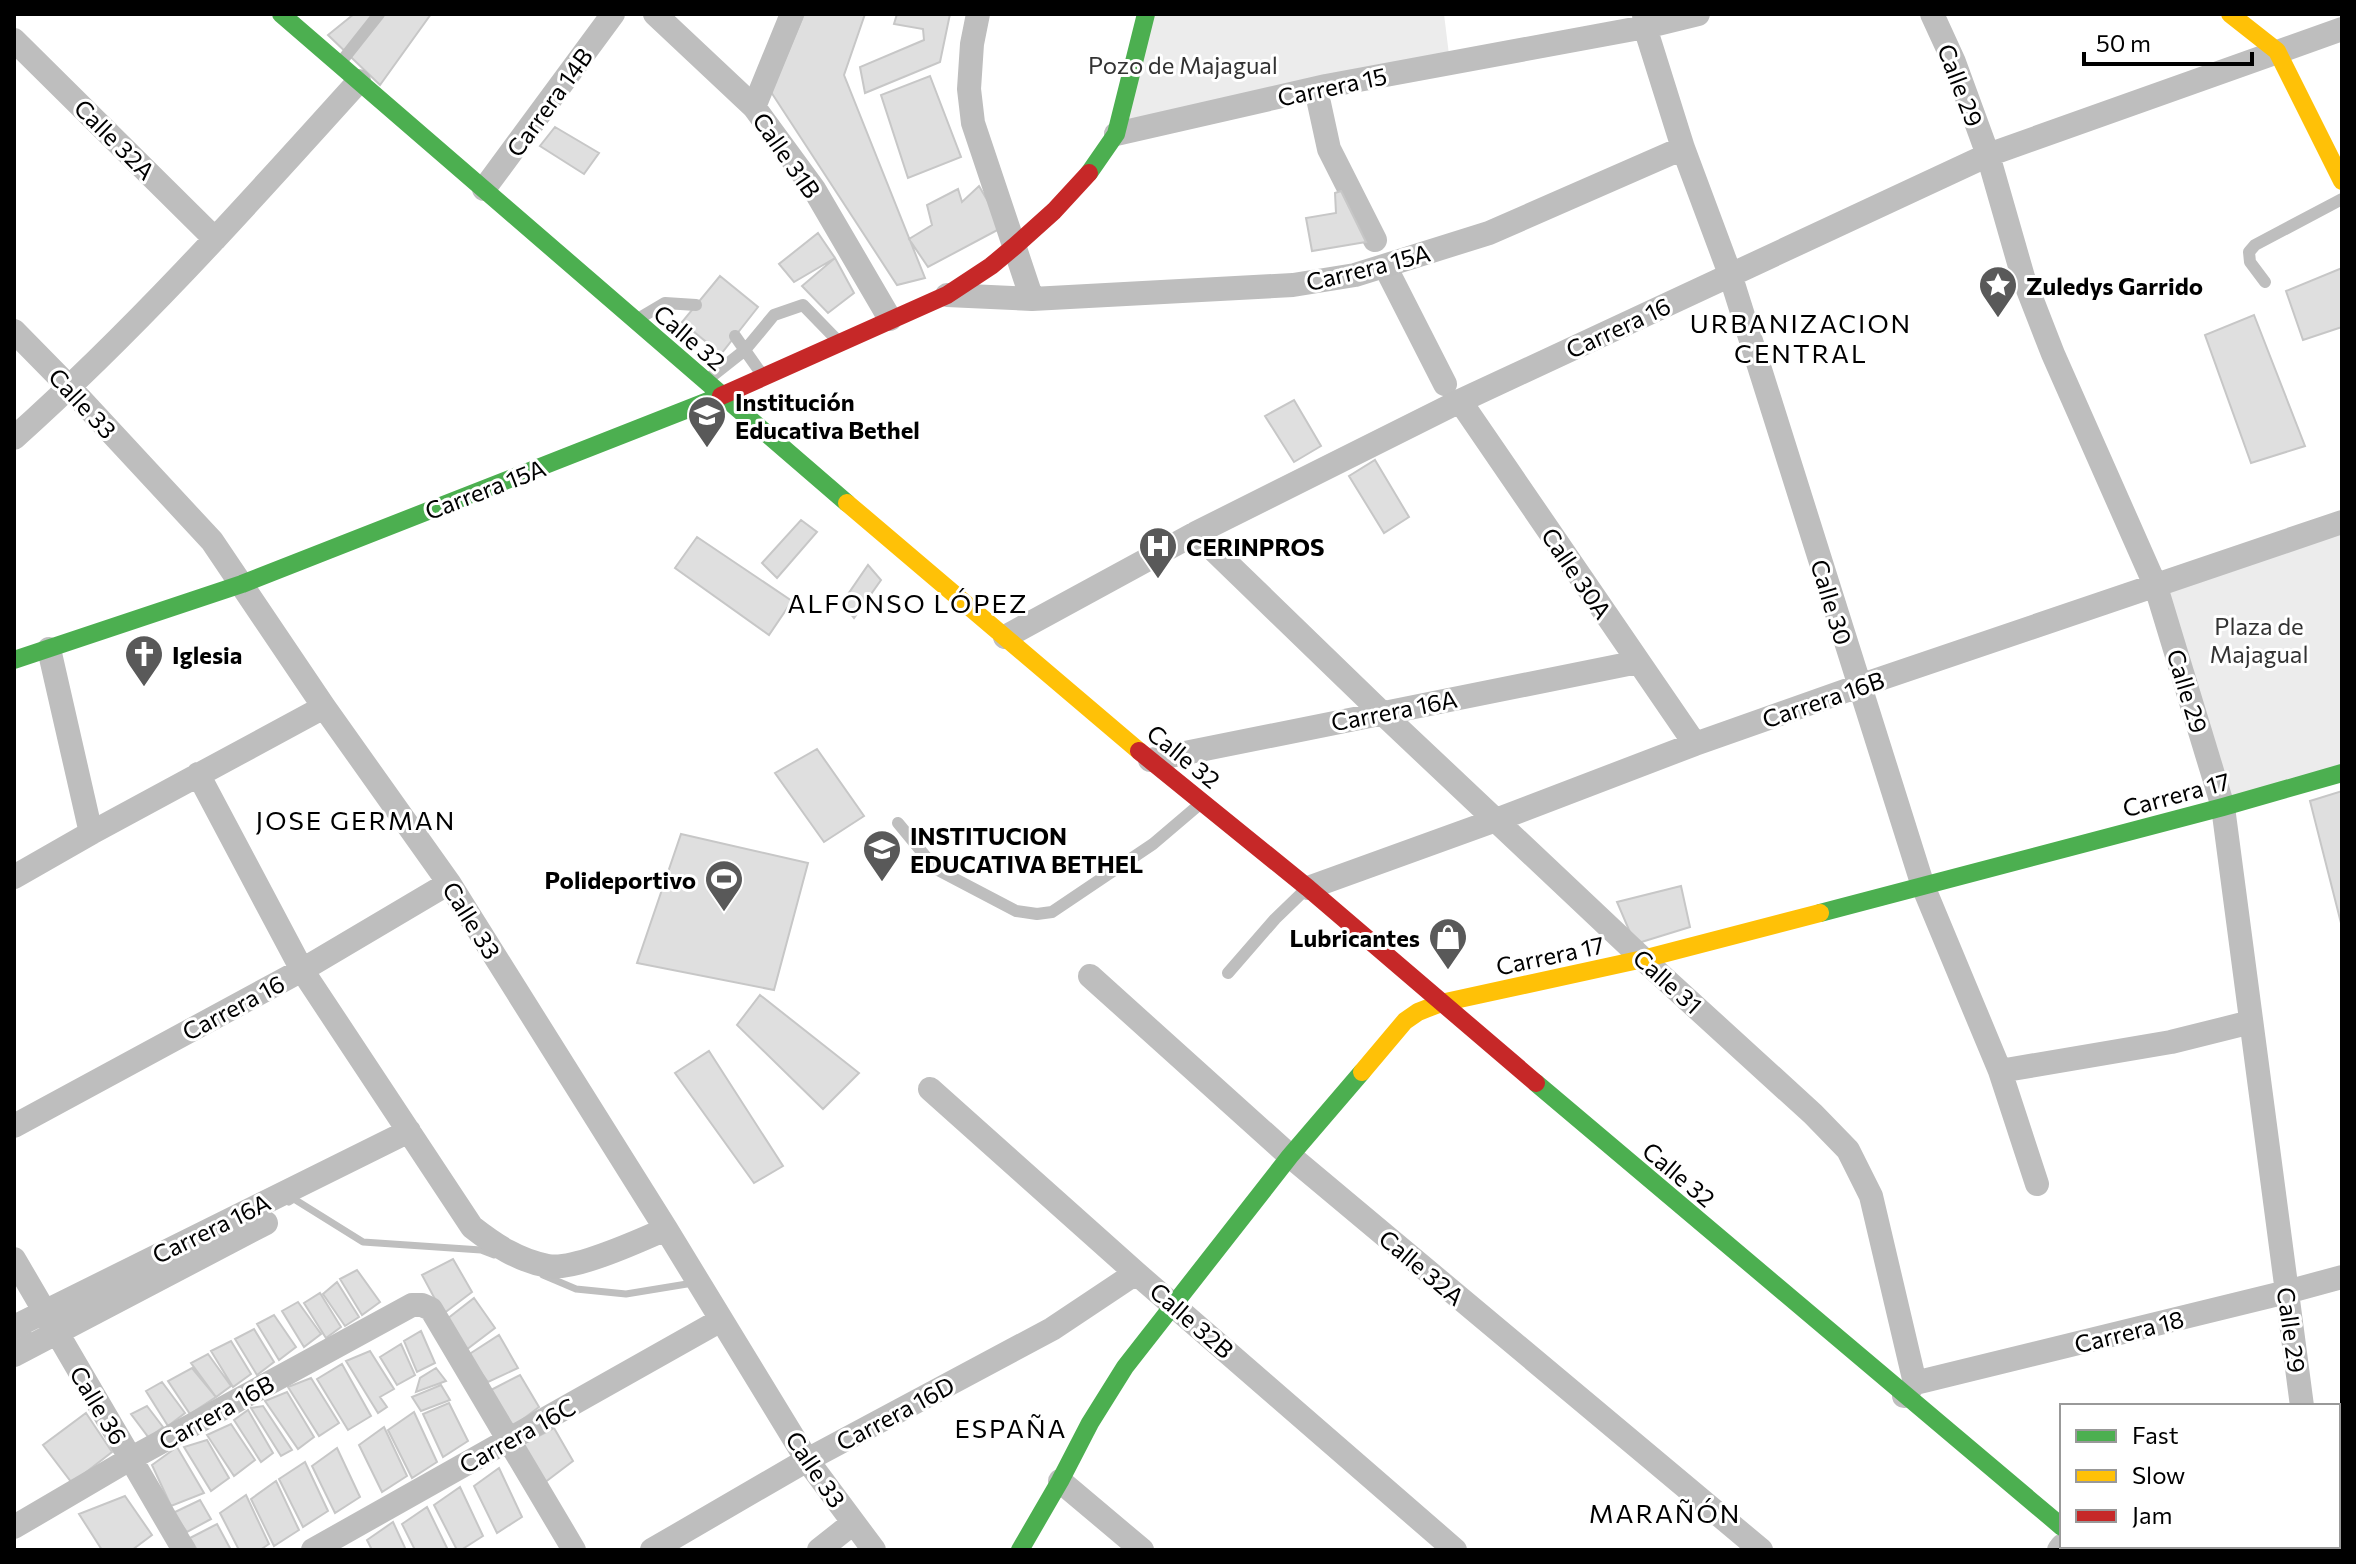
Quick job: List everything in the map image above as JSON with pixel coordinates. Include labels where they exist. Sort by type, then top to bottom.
[{"type":"main road","name":"Calle 32","points":[[281,14],[721,396],[1150,760],[1308,888],[1441,1003],[1909,1390],[2060,1525]]},
{"type":"main road","points":[[1015,246],[1054,211],[1090,172],[1116,134],[1146,14]]},
{"type":"main road","points":[[2230,14],[2277,51],[2342,181]]},
{"type":"main road","name":"Carrera 15A","points":[[14,660],[242,584],[721,396],[947,295],[1015,246]]},
{"type":"main road","name":"Carrera 17","points":[[1020,1550],[1090,1423],[1125,1367],[1290,1156],[1405,1021],[1418,1012],[1441,1003],[1643,959],[2342,773]]},
{"type":"street","name":"Carrera 14B","points":[[484,189],[613,14]]},
{"type":"street","name":"Calle 31B","points":[[655,14],[754,107],[814,189],[890,319]]},
{"type":"street","points":[[754,107],[792,14]]},
{"type":"street","points":[[978,14],[969,89],[973,123],[1032,299]]},
{"type":"street","name":"Carrera 15","points":[[1116,134],[1326,86],[1645,20],[1698,14]]},
{"type":"street","name":"Calle 29","points":[[1932,14],[1954,62],[1988,155],[2023,277],[2053,354],[2156,587],[2223,807],[2302,1404]]},
{"type":"street","name":"Calle 30","points":[[1645,20],[1683,148],[1730,274],[1923,886],[2000,1071],[2037,1184]]},
{"type":"street","name":"Carrera 16","points":[[1005,637],[1196,533],[1460,401],[1988,155],[2342,29]]},
{"type":"street","name":"Calle 32A","points":[[14,40],[215,239]]},
{"type":"street","points":[[14,438],[70,388],[215,239],[359,81]]},
{"type":"street","name":"Carrera 15A","points":[[947,295],[1032,299],[1293,285],[1355,275],[1489,233],[1683,148]]},
{"type":"street","name":"Calle 33","points":[[14,331],[212,541],[324,707],[449,883],[807,1460],[874,1550]]},
{"type":"street","name":"Calle 30A","points":[[1460,401],[1695,744]]},
{"type":"street","name":"Carrera 16B","points":[[1308,888],[1695,744],[2342,522]]},
{"type":"street","name":"Calle 31","points":[[1196,533],[1381,712],[1848,1150],[1871,1196],[1909,1390]]},
{"type":"street","points":[[49,649],[91,833]]},
{"type":"street","name":"Carrera 16A","points":[[1150,760],[1638,662]]},
{"type":"street","points":[[14,877],[324,707]]},
{"type":"street","points":[[198,774],[302,970],[472,1227],[505,1251],[551,1267],[596,1258],[666,1229]]},
{"type":"street","name":"Carrera 16","points":[[14,1126],[302,970],[449,883]]},
{"type":"street","name":"Calle 32A","points":[[1090,976],[1290,1156],[1761,1550]]},
{"type":"street","points":[[2000,1071],[2171,1042],[2251,1022]]},
{"type":"street","name":"Calle 32B","points":[[930,1089],[1455,1550]]},
{"type":"street","name":"Carrera 16A","points":[[14,1327],[49,1322],[409,1131]]},
{"type":"street","points":[[14,1355],[49,1322],[266,1223]]},
{"type":"street","name":"Calle 36","points":[[14,1259],[184,1550]]},
{"type":"street","name":"Carrera 16D","points":[[652,1550],[807,1460],[1052,1329],[1136,1273]]},
{"type":"street","name":"Carrera 18","points":[[1909,1390],[2342,1277]]},
{"type":"street","name":"Carrera 16B","points":[[14,1527],[130,1459],[412,1305],[431,1309],[508,1440]]},
{"type":"street","name":"Carrera 16C","points":[[313,1550],[721,1320]]},
{"type":"street","points":[[508,1440],[574,1550]]},
{"type":"street","points":[[1060,1481],[1142,1550]]},
{"type":"street","points":[[819,1550],[853,1523]]},
{"type":"lane","points":[[339,64],[379,14]]},
{"type":"lane","points":[[2265,282],[2250,262],[2249,252],[2255,245],[2342,199]]},
{"type":"lane","points":[[636,321],[665,303],[696,305]]},
{"type":"lane","points":[[705,382],[745,350],[774,315],[803,305],[838,343]]},
{"type":"lane","points":[[735,336],[763,376]]},
{"type":"lane","points":[[898,823],[936,869],[1016,911],[1037,914],[1052,912],[1128,861],[1202,802]]},
{"type":"lane","points":[[1228,973],[1275,919],[1308,888]]},
{"type":"green space","name":"Pozo de Majagual","points":[[1146,14],[1444,14],[1450,63],[1107,133]]},
{"type":"green space","name":"Plaza de Majagual","points":[[2342,522],[2342,773],[2223,807],[2156,587]]},
{"type":"building","points":[[354,14],[431,14],[380,85],[328,35]]},
{"type":"building","points":[[804,14],[865,14],[844,75],[925,278],[897,285],[771,92]]},
{"type":"building","points":[[897,14],[950,14],[940,62],[865,93],[860,67],[924,40],[923,29],[894,24]]},
{"type":"building","points":[[930,76],[961,157],[908,178],[881,95]]},
{"type":"building","points":[[555,127],[599,153],[584,174],[540,146]]},
{"type":"building","points":[[979,186],[1003,227],[928,267],[909,239],[932,225],[927,205],[958,189],[962,202]]},
{"type":"building","points":[[1341,191],[1366,242],[1312,251],[1306,218],[1336,213],[1335,193]]},
{"type":"building","points":[[818,233],[835,258],[794,282],[779,264]]},
{"type":"building","points":[[835,258],[854,293],[828,313],[802,286]]},
{"type":"building","points":[[2342,268],[2342,327],[2303,340],[2286,291]]},
{"type":"building","points":[[720,276],[758,307],[721,354],[682,322]]},
{"type":"building","points":[[2254,315],[2305,446],[2251,463],[2205,335]]},
{"type":"building","points":[[1294,400],[1321,446],[1294,462],[1265,416]]},
{"type":"building","points":[[1375,460],[1409,517],[1384,533],[1349,476]]},
{"type":"building","points":[[801,520],[817,532],[777,578],[762,563]]},
{"type":"building","points":[[697,537],[792,601],[769,635],[675,568]]},
{"type":"building","points":[[868,565],[881,580],[854,618],[842,603]]},
{"type":"building","points":[[817,749],[864,816],[824,842],[775,773]]},
{"type":"building","points":[[2342,791],[2342,922],[2341,923],[2310,801]]},
{"type":"building","name":"Polideportivo","points":[[681,834],[808,863],[774,990],[637,963]]},
{"type":"building","points":[[1681,886],[1690,927],[1635,944],[1617,902]]},
{"type":"building","points":[[760,995],[859,1073],[823,1109],[737,1025]]},
{"type":"building","points":[[709,1051],[783,1166],[754,1183],[675,1073]]},
{"type":"building","points":[[453,1259],[472,1292],[443,1314],[422,1275]]},
{"type":"building","points":[[357,1270],[380,1302],[362,1315],[340,1279]]},
{"type":"building","points":[[337,1282],[359,1317],[345,1326],[323,1294]]},
{"type":"building","points":[[320,1293],[341,1327],[326,1338],[304,1303]]},
{"type":"building","points":[[474,1298],[495,1328],[466,1350],[447,1319]]},
{"type":"building","points":[[298,1302],[321,1334],[304,1347],[282,1311]]},
{"type":"building","points":[[274,1315],[296,1347],[279,1360],[257,1324]]},
{"type":"building","points":[[254,1329],[274,1362],[257,1375],[235,1339]]},
{"type":"building","points":[[421,1331],[435,1363],[417,1372],[404,1341]]},
{"type":"building","points":[[499,1335],[518,1368],[488,1382],[468,1355]]},
{"type":"building","points":[[231,1341],[251,1374],[233,1387],[211,1351]]},
{"type":"building","points":[[401,1344],[415,1375],[397,1385],[380,1357]]},
{"type":"building","points":[[370,1351],[394,1389],[380,1397],[387,1407],[378,1413],[346,1361]]},
{"type":"building","points":[[208,1354],[231,1386],[216,1397],[191,1363]]},
{"type":"building","points":[[342,1364],[371,1416],[348,1430],[317,1379]]},
{"type":"building","points":[[192,1368],[216,1397],[190,1414],[168,1381]]},
{"type":"building","points":[[436,1368],[446,1381],[416,1392],[420,1378]]},
{"type":"building","points":[[520,1375],[539,1407],[510,1429],[489,1391]]},
{"type":"building","points":[[311,1378],[339,1423],[319,1436],[288,1387]]},
{"type":"building","points":[[162,1382],[185,1413],[168,1426],[146,1391]]},
{"type":"building","points":[[441,1385],[450,1400],[421,1411],[412,1397]]},
{"type":"building","points":[[287,1392],[314,1437],[298,1449],[265,1401]]},
{"type":"building","points":[[449,1403],[468,1441],[443,1457],[423,1414]]},
{"type":"building","points":[[147,1406],[163,1427],[149,1438],[131,1414]]},
{"type":"building","points":[[263,1406],[292,1450],[281,1456],[251,1408]]},
{"type":"building","points":[[248,1410],[273,1453],[261,1462],[234,1420]]},
{"type":"building","points":[[414,1412],[437,1462],[412,1478],[388,1430]]},
{"type":"building","points":[[86,1413],[112,1452],[72,1483],[43,1445]]},
{"type":"building","points":[[231,1424],[255,1460],[234,1476],[207,1435]]},
{"type":"building","points":[[384,1427],[407,1476],[382,1492],[359,1445]]},
{"type":"building","points":[[554,1428],[573,1461],[544,1483],[523,1444]]},
{"type":"building","points":[[207,1440],[229,1478],[211,1491],[184,1447]]},
{"type":"building","points":[[177,1447],[204,1493],[171,1506],[152,1465]]},
{"type":"building","points":[[337,1448],[360,1497],[335,1513],[312,1466]]},
{"type":"building","points":[[305,1462],[328,1511],[303,1527],[279,1479]]},
{"type":"building","points":[[499,1468],[522,1517],[497,1533],[474,1486]]},
{"type":"building","points":[[276,1481],[299,1530],[274,1546],[251,1499]]},
{"type":"building","points":[[460,1487],[483,1536],[457,1550],[434,1505]]},
{"type":"building","points":[[246,1495],[269,1544],[260,1550],[239,1550],[220,1513]]},
{"type":"building","points":[[125,1496],[152,1535],[132,1550],[102,1550],[79,1514]]},
{"type":"building","points":[[200,1500],[211,1519],[187,1532],[173,1513]]},
{"type":"building","points":[[427,1507],[448,1550],[415,1550],[402,1524]]},
{"type":"building","points":[[393,1522],[406,1550],[372,1550],[367,1540]]},
{"type":"building","points":[[217,1524],[231,1550],[197,1550],[190,1538]]},
{"type":"waterway","points":[[1319,103],[1329,149],[1375,240]]},
{"type":"waterway","points":[[1390,276],[1445,384]]},
{"type":"waterway","points":[[289,1202],[294,1199],[363,1242],[481,1250],[494,1255]]},
{"type":"waterway","points":[[543,1275],[576,1289],[626,1294],[693,1283]]},
{"type":"waterway","points":[[14,1341],[28,1333]]},
{"type":"traffic: fast","points":[[281,14],[847,503]]},
{"type":"traffic: fast","points":[[1089,173],[1116,134],[1146,14]]},
{"type":"traffic: fast","points":[[14,660],[242,584],[721,396]]},
{"type":"traffic: fast","points":[[1820,913],[2342,773]]},
{"type":"traffic: fast","points":[[1020,1550],[1090,1423],[1125,1367],[1290,1156],[1362,1072]]},
{"type":"traffic: fast","points":[[1536,1083],[2060,1525]]},
{"type":"traffic: slow","points":[[2230,14],[2277,51],[2342,181]]},
{"type":"traffic: slow","points":[[847,503],[1139,751]]},
{"type":"traffic: slow","points":[[1362,1072],[1405,1021],[1441,1003],[1643,959],[1820,913]]},
{"type":"traffic: jam","points":[[721,396],[947,295],[1015,246],[1054,211],[1089,173]]},
{"type":"traffic: jam","points":[[1139,751],[1308,888],[1536,1083]]},
{"type":"place","name":"Zuledys Garrido","points":[[1998,319]]},
{"type":"place","name":"Institución Educativa Bethel","points":[[707,449]]},
{"type":"place","name":"CERINPROS","points":[[1158,580]]},
{"type":"place","name":"Iglesia","points":[[144,688]]},
{"type":"place","name":"INSTITUCION EDUCATIVA BETHEL","points":[[882,883]]},
{"type":"place","name":"Polideportivo","points":[[724,913]]},
{"type":"place","name":"Lubricantes","points":[[1448,971]]},
{"type":"district","name":"URBANIZACION CENTRAL","points":[[1801,337]]},
{"type":"district","name":"ALFONSO LÓPEZ","points":[[908,602]]},
{"type":"district","name":"JOSE GERMAN","points":[[356,819]]},
{"type":"district","name":"ESPAÑA","points":[[1011,1427]]},
{"type":"district","name":"MARAÑÓN","points":[[1665,1512]]}]
